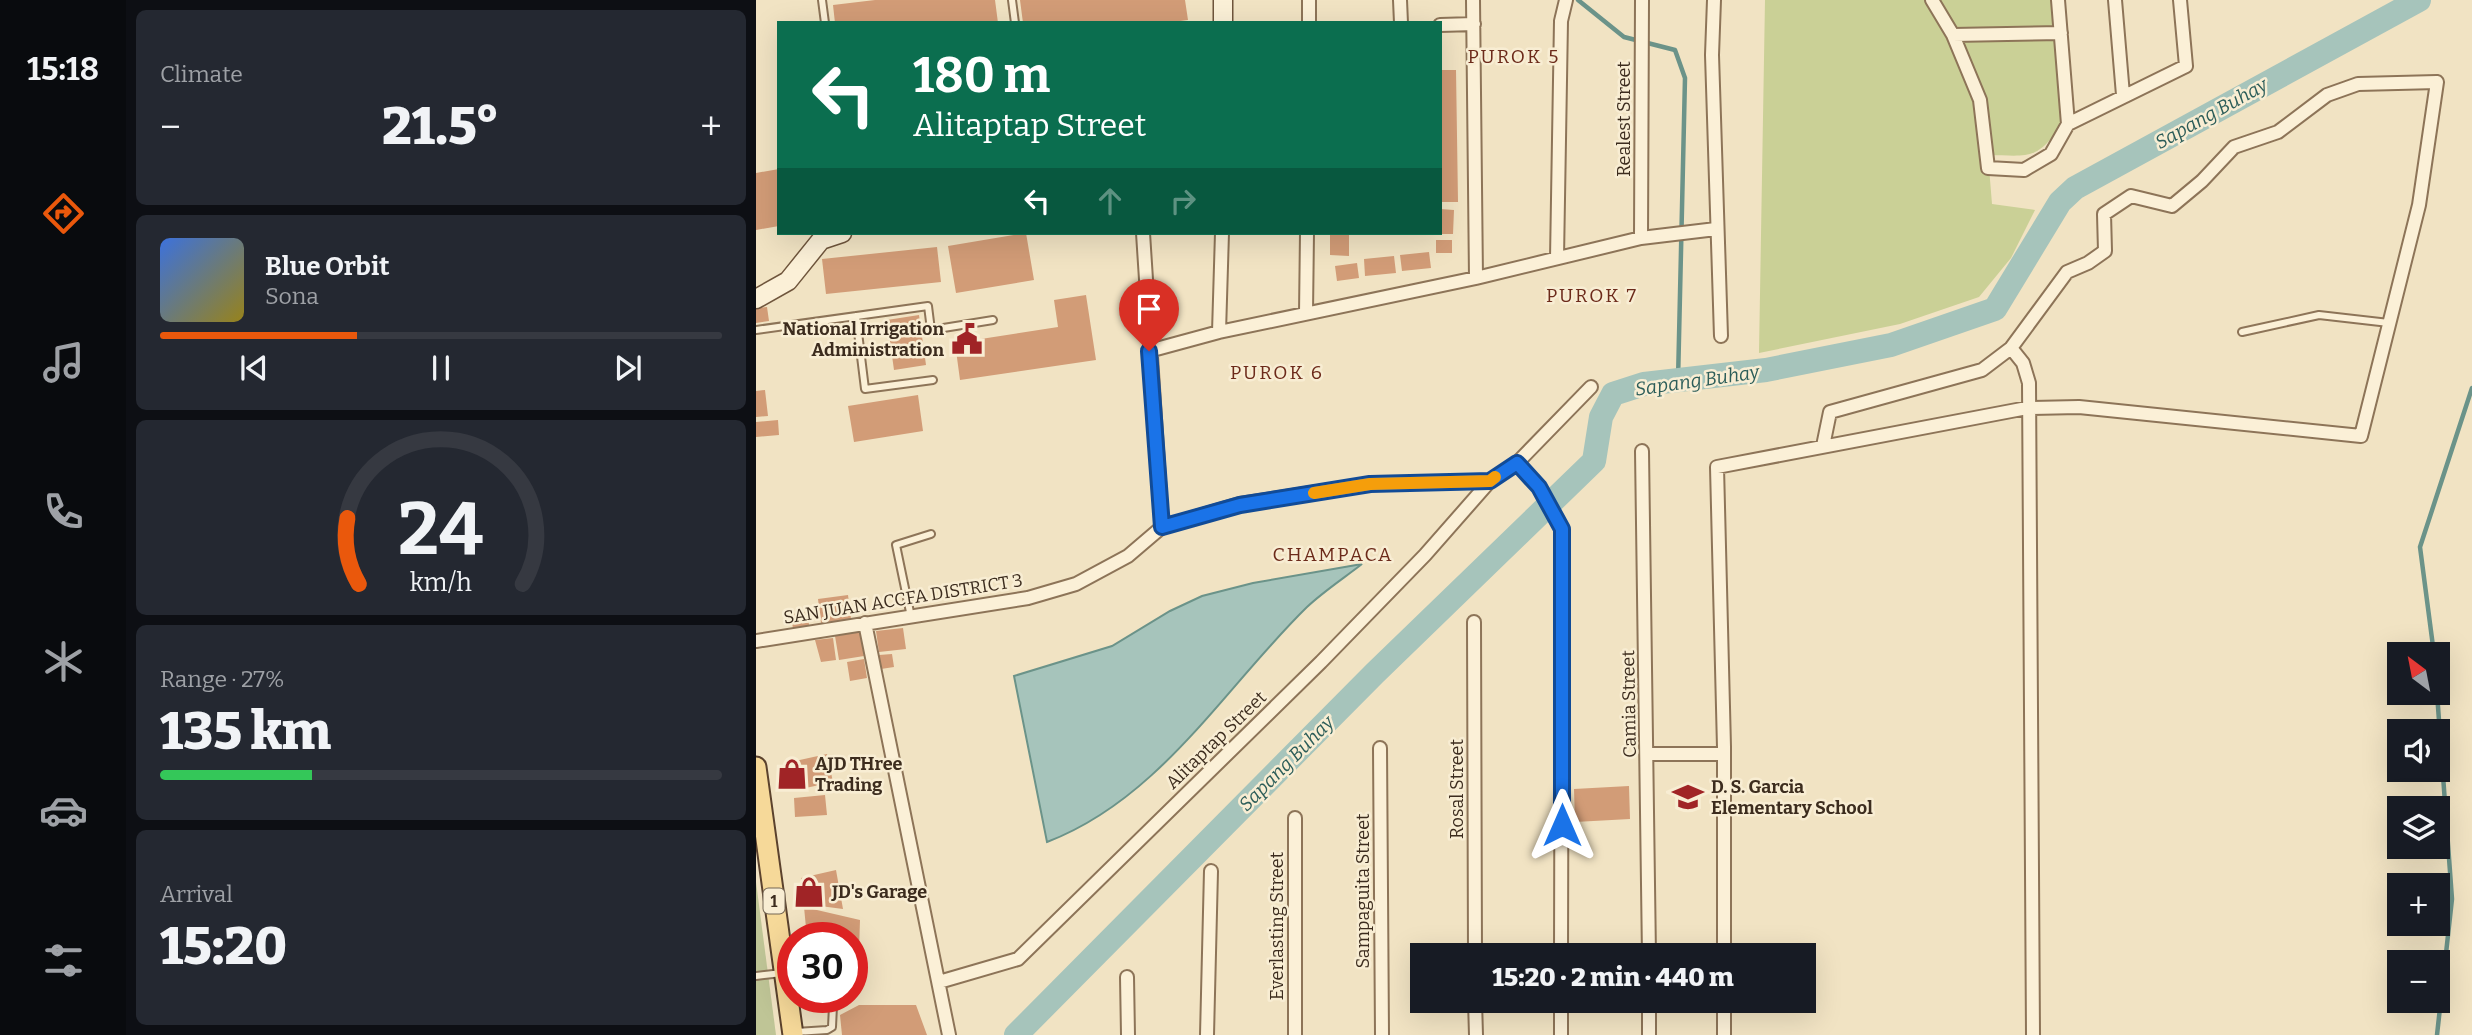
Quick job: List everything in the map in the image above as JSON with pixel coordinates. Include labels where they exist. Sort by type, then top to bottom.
[{"type":"main road","name":"1","points":[[756,767],[777,924]]},
{"type":"main road","name":"1","points":[[791,1013],[793,1034]]},
{"type":"street","points":[[1223,0],[1223,21]]},
{"type":"street","points":[[1309,0],[1309,21]]},
{"type":"street","points":[[1400,0],[1401,21]]},
{"type":"street","points":[[1473,0],[1476,278]]},
{"type":"street","points":[[1557,258],[1561,22],[1566,0]]},
{"type":"street","name":"Realest Street","points":[[1641,239],[1642,0]]},
{"type":"street","points":[[1714,0],[1716,229],[1721,336]]},
{"type":"street","points":[[1932,0],[1953,35],[1980,100],[1987,168],[2024,170],[2051,154],[2068,124],[2186,66],[2180,0]]},
{"type":"street","points":[[2058,0],[2068,124]]},
{"type":"street","points":[[2115,0],[2123,95]]},
{"type":"street","points":[[1442,25],[1474,24]]},
{"type":"street","points":[[1953,35],[2061,33]]},
{"type":"street","points":[[1724,943],[1724,754],[1717,467],[2027,408],[2080,407],[2361,436],[2419,205],[2437,82],[2358,84],[2327,96],[2278,132],[2234,147],[2202,181],[2172,206],[2131,196],[2104,214],[2105,251],[2088,263],[2067,272],[2011,348],[1982,370],[1830,412],[1823,446]]},
{"type":"street","points":[[1149,351],[1219,332],[1476,278],[1641,239],[1716,229]]},
{"type":"street","points":[[756,299],[788,281],[821,240],[836,235]]},
{"type":"street","points":[[1143,235],[1162,527],[1240,505],[1370,484],[1490,481]]},
{"type":"street","points":[[1219,332],[1222,235]]},
{"type":"street","points":[[1307,235],[1307,313]]},
{"type":"street","points":[[2011,348],[2023,363],[2029,383],[2027,408],[2033,1035]]},
{"type":"street","name":"Alitaptap Street","points":[[939,982],[1018,958],[1321,662],[1425,555],[1490,481],[1517,463],[1591,387]]},
{"type":"street","name":"Camia Street","points":[[1642,451],[1649,943]]},
{"type":"street","points":[[1517,463],[1539,487],[1562,529],[1561,943]]},
{"type":"street","name":"SAN JUAN ACCFA DISTRICT 3","points":[[756,640],[1028,598],[1076,584],[1128,556],[1162,527]]},
{"type":"street","name":"Rosal Street","points":[[1474,622],[1475,943]]},
{"type":"street","points":[[865,623],[949,1035]]},
{"type":"street","name":"Sampaguita Street","points":[[1380,748],[1382,1035]]},
{"type":"street","points":[[1648,754],[1724,754]]},
{"type":"street","name":"Everlasting Street","points":[[1295,818],[1295,1035]]},
{"type":"street","points":[[1207,1035],[1211,871]]},
{"type":"street","points":[[1127,977],[1128,1035]]},
{"type":"street","points":[[1475,1013],[1476,1035]]},
{"type":"street","points":[[1561,1013],[1561,1035]]},
{"type":"street","points":[[1649,1013],[1649,1035]]},
{"type":"street","points":[[1724,1013],[1724,1035]]},
{"type":"lane","points":[[822,0],[825,21]]},
{"type":"lane","points":[[1012,0],[1015,21]]},
{"type":"lane","points":[[756,330],[928,306],[931,330],[993,320]]},
{"type":"lane","points":[[2242,332],[2319,315],[2389,323]]},
{"type":"lane","points":[[856,316],[865,389],[933,380]]},
{"type":"lane","points":[[911,617],[896,545],[931,534]]},
{"type":"lane","points":[[756,976],[777,974]]},
{"type":"lane","points":[[832,1013],[833,1035]]},
{"type":"lane","points":[[793,1034],[832,1027]]},
{"type":"green space","points":[[1765,0],[2057,0],[2064,123],[2046,144],[2032,153],[2015,156],[1988,155],[1992,204],[2035,210],[2011,258],[1979,297],[1900,324],[1759,353]]},
{"type":"green space","points":[[756,882],[776,1035],[756,1035]]},
{"type":"water","points":[[1362,564],[1307,607],[1157,770],[1124,799],[1087,823],[1047,842],[1014,676],[1112,646],[1170,611],[1202,596],[1253,583]]},
{"type":"building","points":[[875,0],[995,0],[998,21],[835,21],[833,5]]},
{"type":"building","points":[[1020,0],[1185,0],[1188,20],[1180,21],[1023,21]]},
{"type":"building","points":[[1442,70],[1456,70],[1458,202],[1442,202]]},
{"type":"building","points":[[777,169],[777,226],[756,230],[756,173]]},
{"type":"building","points":[[1442,209],[1454,210],[1453,234],[1442,234]]},
{"type":"building","points":[[1026,235],[1034,280],[956,293],[948,246]]},
{"type":"building","points":[[1330,235],[1349,235],[1349,256],[1330,255]]},
{"type":"building","points":[[1436,240],[1452,240],[1452,253],[1436,253]]},
{"type":"building","points":[[937,247],[941,282],[826,294],[822,259]]},
{"type":"building","points":[[1429,252],[1431,268],[1402,271],[1400,255]]},
{"type":"building","points":[[1394,256],[1396,273],[1365,276],[1364,259]]},
{"type":"building","points":[[1357,263],[1359,278],[1337,281],[1335,266]]},
{"type":"building","points":[[1086,295],[1096,360],[960,380],[955,343],[1058,327],[1054,300]]},
{"type":"building","points":[[767,307],[769,321],[756,323],[756,308]]},
{"type":"building","points":[[919,315],[926,365],[894,370],[887,320]]},
{"type":"building","points":[[765,390],[768,416],[756,417],[756,391]]},
{"type":"building","points":[[918,395],[923,431],[854,442],[848,406]]},
{"type":"building","points":[[778,420],[779,435],[756,437],[756,422]]},
{"type":"building","points":[[848,595],[851,619],[821,623],[818,599]]},
{"type":"building","points":[[805,612],[810,627],[793,629],[791,614]]},
{"type":"building","points":[[903,628],[906,649],[879,652],[876,631]]},
{"type":"building","points":[[860,632],[864,656],[839,660],[835,636]]},
{"type":"building","points":[[833,638],[836,660],[821,662],[815,640]]},
{"type":"building","points":[[892,654],[894,667],[881,669],[879,655]]},
{"type":"building","points":[[864,659],[867,678],[850,681],[847,662]]},
{"type":"building","points":[[827,754],[833,782],[792,791],[786,763]]},
{"type":"building","points":[[1629,786],[1630,819],[1575,822],[1574,789]]},
{"type":"building","points":[[825,795],[827,815],[795,817],[794,798]]},
{"type":"building","points":[[836,870],[843,909],[805,904],[801,878]]},
{"type":"building","points":[[804,907],[860,920],[860,922],[805,922]]},
{"type":"building","points":[[868,1005],[916,1005],[927,1035],[842,1035],[840,1015],[868,1013]]},
{"type":"waterway","points":[[1578,0],[1624,37],[1675,50],[1685,78],[1678,381]]},
{"type":"waterway","name":"Sapang Buhay","points":[[1016,1035],[1375,673],[1594,461],[1601,417],[1613,394],[1644,384],[1766,370],[1891,345],[1995,309],[2060,202],[2075,188],[2419,0]]},
{"type":"waterway","points":[[2432,642],[2420,547],[2472,388]]},
{"type":"waterway","points":[[2437,1035],[2452,899],[2438,705]]},
{"type":"slow traffic","points":[[1314,493],[1370,484],[1490,481],[1495,477]]},
{"type":"place","name":"National Irrigation Administration","points":[[967,339]]},
{"type":"place","name":"AJD THree Trading","points":[[792,774]]},
{"type":"place","name":"D. S. Garcia Elementary School","points":[[1688,797]]},
{"type":"place","name":"JD's Garage","points":[[809,892]]},
{"type":"district","name":"PUROK 5","points":[[1514,56]]},
{"type":"district","name":"PUROK 7","points":[[1592,295]]},
{"type":"district","name":"PUROK 6","points":[[1277,372]]},
{"type":"district","name":"CHAMPACA","points":[[1333,554]]},
{"type":"route","points":[[1149,351],[1162,527],[1240,505],[1370,484],[1490,481],[1517,463],[1539,487],[1562,529],[1562,825]]}]
